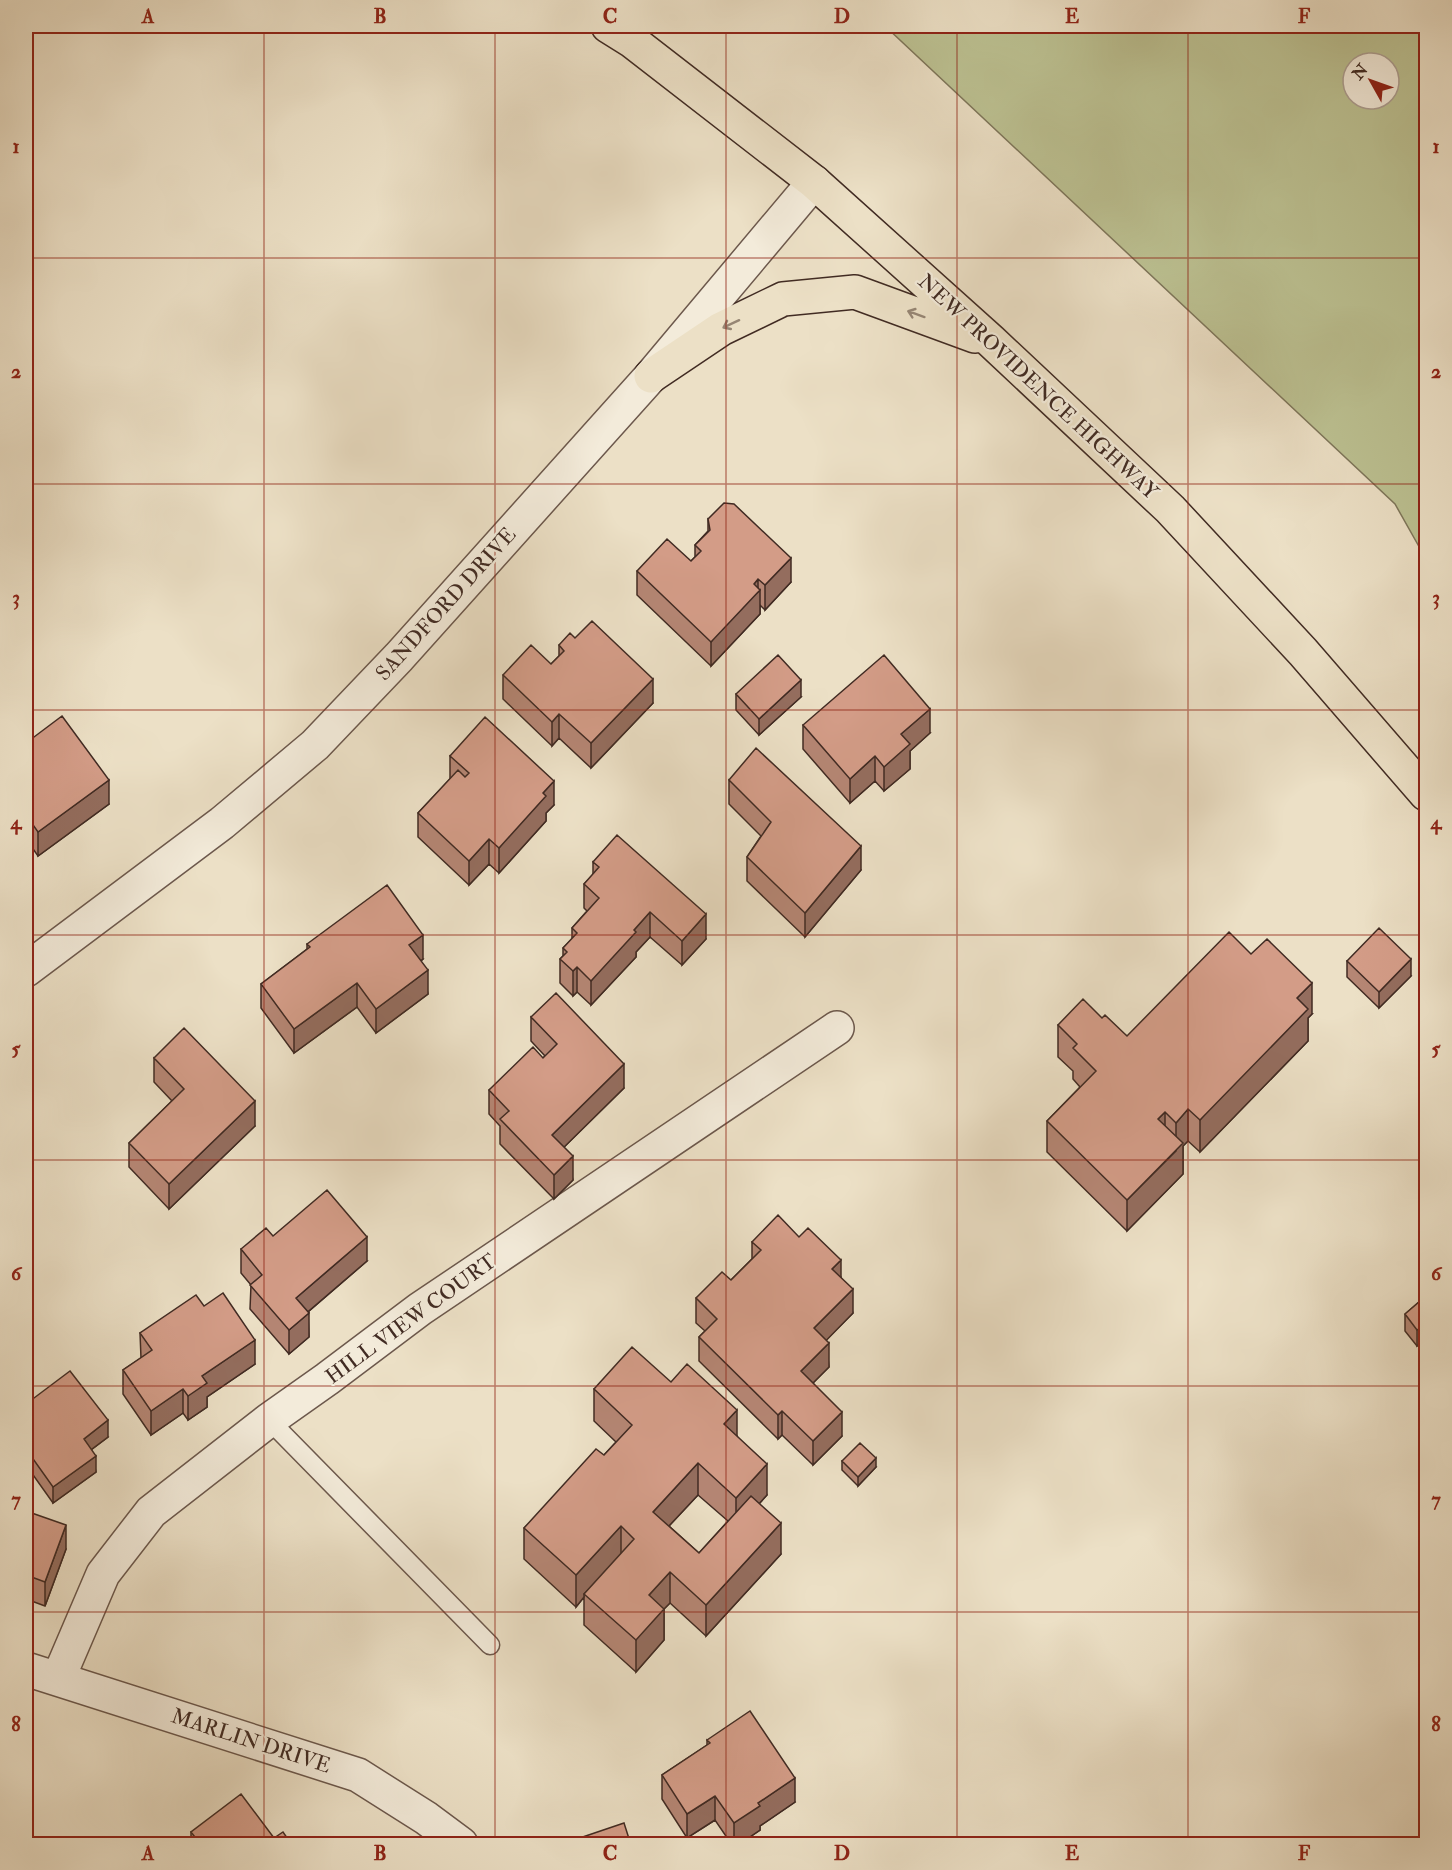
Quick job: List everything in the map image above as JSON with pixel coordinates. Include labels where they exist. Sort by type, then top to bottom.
[{"type":"highway","name":"NEW PROVIDENCE HIGHWAY","points":[[608,26],[632,41],[814,182],[1170,508],[1303,652],[1426,794]]},
{"type":"highway","points":[[651,376],[721,329],[783,299],[855,292],[991,342]]},
{"type":"street","name":"SANDFORD DRIVE","points":[[26,970],[222,823],[315,745],[399,657],[651,376],[814,182]]},
{"type":"street","name":"HILL VIEW COURT","points":[[58,1679],[103,1574],[151,1512],[269,1420],[327,1380],[420,1309],[837,1028]]},
{"type":"street","name":"MARLIN DRIVE","points":[[26,1669],[358,1775],[426,1818],[461,1845]]},
{"type":"lane","points":[[269,1420],[490,1645]]},
{"type":"green space","points":[[885,26],[1426,26],[1426,559],[1395,504]]},
{"type":"building","points":[[724,503],[734,504],[791,558],[765,585],[758,579],[754,584],[760,590],[711,642],[637,571],[667,539],[691,561],[701,551],[695,545],[710,530],[708,519]]},
{"type":"building","points":[[592,621],[653,679],[591,743],[559,714],[552,722],[503,675],[531,645],[551,664],[564,651],[559,645],[570,633],[575,638]]},
{"type":"building","points":[[778,655],[801,680],[759,719],[736,694]]},
{"type":"building","points":[[884,655],[930,709],[901,734],[910,744],[884,767],[875,756],[850,779],[803,725]]},
{"type":"building","points":[[62,716],[109,780],[38,832],[26,815],[26,743]]},
{"type":"building","points":[[485,717],[554,781],[543,793],[546,796],[499,848],[489,839],[469,861],[418,813],[458,770],[465,777],[469,773],[450,756]]},
{"type":"building","points":[[756,748],[861,846],[805,913],[747,857],[771,822],[729,780]]},
{"type":"building","points":[[617,835],[706,914],[682,941],[650,912],[634,930],[636,932],[591,981],[577,967],[573,971],[560,959],[567,952],[563,948],[577,933],[572,928],[599,898],[584,884],[599,867],[593,862]]},
{"type":"building","points":[[26,875],[31,882],[26,886]]},
{"type":"building","points":[[387,885],[423,935],[409,945],[428,970],[376,1009],[357,983],[294,1029],[261,984],[310,947],[307,944]]},
{"type":"building","points":[[1379,928],[1411,959],[1379,992],[1347,961]]},
{"type":"building","points":[[1229,932],[1251,954],[1267,939],[1312,983],[1297,998],[1308,1009],[1200,1120],[1188,1109],[1176,1123],[1165,1112],[1158,1119],[1183,1143],[1127,1200],[1047,1121],[1096,1071],[1073,1048],[1077,1044],[1058,1025],[1083,999],[1102,1018],[1105,1015],[1127,1036]]},
{"type":"building","points":[[556,993],[624,1064],[552,1135],[573,1156],[554,1175],[500,1119],[509,1111],[489,1090],[533,1047],[543,1058],[557,1044],[531,1017]]},
{"type":"building","points":[[184,1028],[255,1101],[169,1184],[129,1143],[184,1089],[154,1058]]},
{"type":"building","points":[[327,1190],[367,1237],[296,1298],[309,1313],[289,1330],[250,1285],[262,1275],[241,1249],[266,1228],[273,1236]]},
{"type":"building","points":[[778,1215],[799,1237],[808,1228],[841,1260],[832,1269],[853,1289],[814,1328],[829,1343],[801,1371],[842,1412],[813,1441],[782,1411],[778,1415],[699,1337],[717,1319],[696,1298],[722,1272],[731,1280],[761,1250],[752,1242]]},
{"type":"building","points":[[223,1293],[255,1340],[202,1376],[207,1383],[188,1396],[183,1389],[151,1411],[123,1370],[152,1350],[140,1333],[196,1295],[204,1306]]},
{"type":"building","points":[[1426,1296],[1426,1336],[1420,1328],[1417,1330],[1405,1314]]},
{"type":"building","points":[[632,1347],[671,1382],[687,1364],[737,1410],[724,1424],[767,1464],[736,1498],[698,1463],[653,1512],[699,1553],[751,1496],[781,1523],[706,1605],[670,1572],[649,1595],[664,1609],[636,1640],[584,1594],[634,1539],[621,1526],[576,1575],[524,1528],[596,1449],[604,1455],[632,1425],[594,1389]]},
{"type":"building","points":[[70,1371],[108,1420],[84,1439],[96,1456],[53,1487],[26,1449],[26,1404]]},
{"type":"building","points":[[860,1443],[876,1458],[858,1477],[842,1461]]},
{"type":"building","points":[[26,1511],[66,1525],[45,1582],[26,1575]]},
{"type":"building","points":[[750,1711],[795,1778],[758,1803],[760,1806],[734,1823],[715,1796],[687,1814],[662,1775],[710,1743],[707,1740]]},
{"type":"building","points":[[241,1794],[274,1838],[283,1832],[292,1845],[201,1845],[191,1832]]},
{"type":"building","points":[[624,1823],[631,1845],[562,1844]]}]
